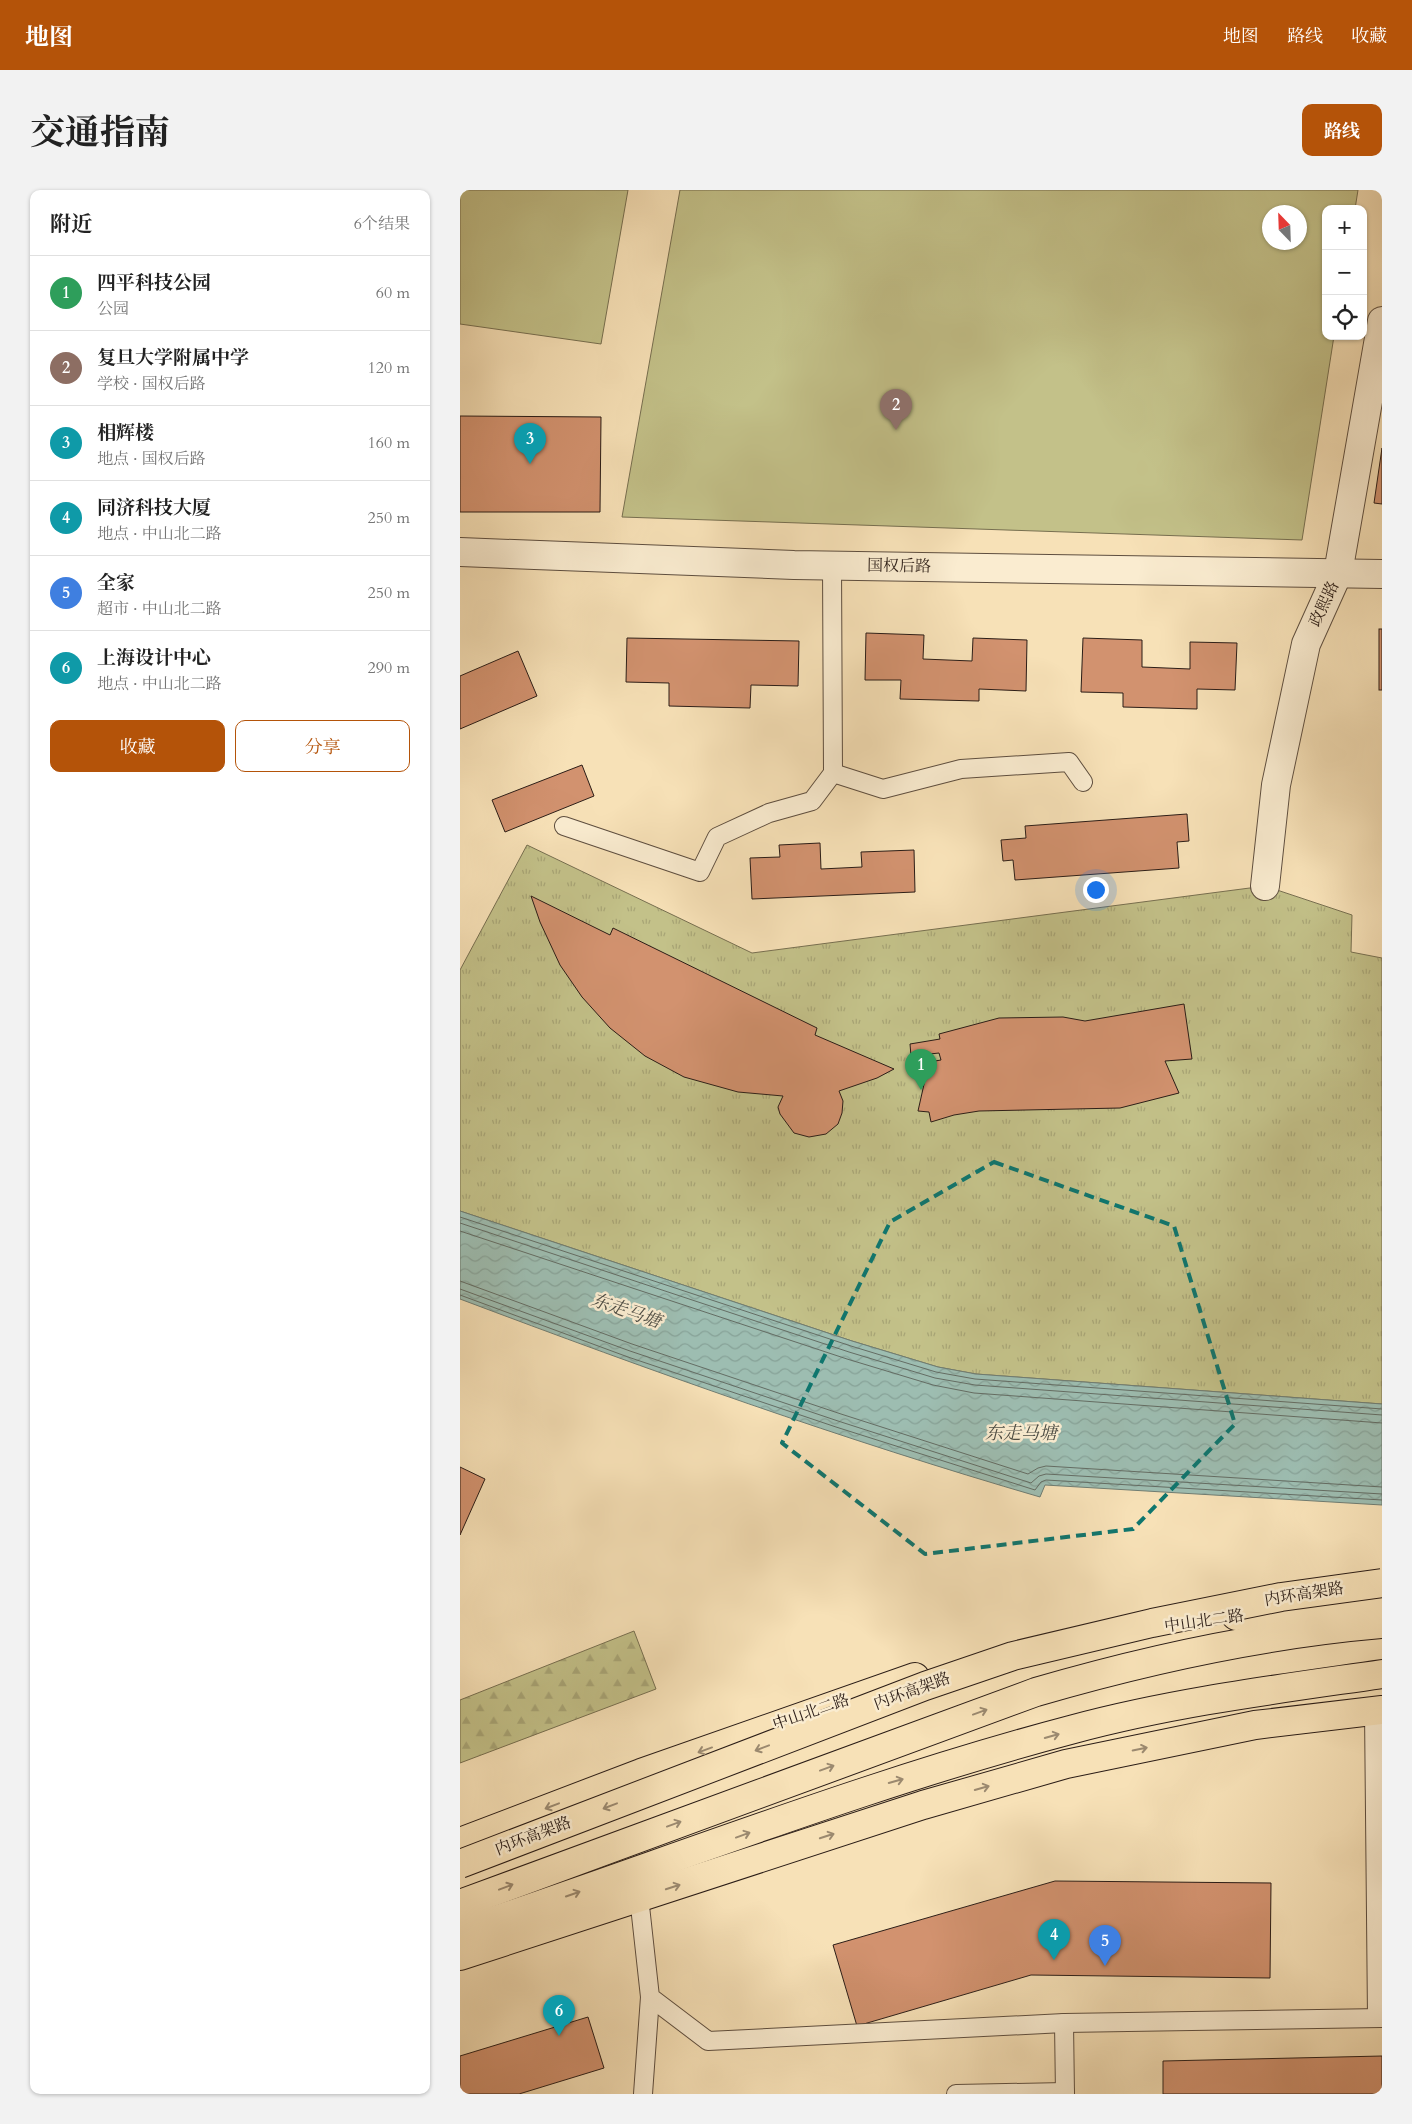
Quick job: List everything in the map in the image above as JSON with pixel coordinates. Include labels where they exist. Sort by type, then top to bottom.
[{"type":"main road","name":"内环高架路","points":[[460,1864],[925,1686],[1013,1656],[1152,1623],[1262,1600],[1382,1582]]},
{"type":"main road","name":"中山北二路","points":[[460,1842],[641,1772],[935,1670],[1032,1647],[1227,1617],[1330,1607],[1382,1605]]},
{"type":"main road","points":[[460,1904],[1036,1692],[1112,1670],[1188,1652],[1347,1627],[1382,1624]]},
{"type":"main road","points":[[460,1932],[884,1784],[1074,1729],[1149,1711],[1382,1674]]},
{"type":"main road","points":[[460,1956],[923,1805],[1066,1764],[1255,1725],[1378,1710]]},
{"type":"street","name":"政熙路","points":[[1266,886],[1276,785],[1306,644],[1338,573],[1382,321]]},
{"type":"street","name":"国权后路","points":[[460,552],[832,565],[1382,574]]},
{"type":"lane","points":[[564,826],[700,872],[716,837],[769,813],[812,801],[833,773],[832,565]]},
{"type":"lane","points":[[833,773],[883,789],[961,769],[1068,762],[1083,782]]},
{"type":"lane","points":[[650,1997],[708,2041],[1064,2022],[1380,2018],[1378,1710]]},
{"type":"lane","points":[[639,1897],[650,1997],[643,2094]]},
{"type":"lane","points":[[956,2094],[1065,2093],[1064,2022]]},
{"type":"highlighted area","points":[[994,1162],[1174,1226],[1235,1424],[1133,1529],[925,1554],[782,1443],[890,1222]]},
{"type":"green space","points":[[460,190],[628,190],[601,344],[460,324]]},
{"type":"green space","points":[[680,190],[1358,190],[1356,205],[1322,205],[1322,340],[1333,340],[1302,540],[622,517]]},
{"type":"green space","points":[[527,845],[752,953],[1265,886],[1352,915],[1351,952],[1382,958],[1382,1404],[976,1374],[938,1367],[852,1341],[460,1211],[460,970]]},
{"type":"green space","points":[[634,1631],[656,1689],[460,1763],[460,1700]]},
{"type":"water","name":"东走马塘","points":[[460,1211],[852,1341],[938,1367],[976,1374],[1382,1404],[1382,1505],[1045,1485],[1040,1497],[894,1452],[676,1378],[460,1299]]},
{"type":"building","points":[[460,416],[601,417],[600,512],[460,512]]},
{"type":"building","points":[[1382,448],[1382,504],[1374,503]]},
{"type":"building","points":[[1379,629],[1382,629],[1382,690],[1379,690]]},
{"type":"building","points":[[866,633],[924,635],[923,659],[972,661],[973,638],[1027,640],[1026,691],[979,689],[979,701],[900,699],[901,680],[865,680]]},
{"type":"building","points":[[627,638],[799,641],[798,686],[751,685],[750,708],[669,706],[669,683],[626,682]]},
{"type":"building","points":[[1083,638],[1142,640],[1142,667],[1190,669],[1190,642],[1237,643],[1235,690],[1197,689],[1197,709],[1123,707],[1123,693],[1081,692]]},
{"type":"building","points":[[518,651],[537,696],[460,729],[460,676]]},
{"type":"building","points":[[582,765],[594,796],[505,832],[492,800]]},
{"type":"building","points":[[1187,814],[1189,841],[1177,842],[1179,868],[1015,880],[1013,860],[1003,861],[1001,840],[1026,838],[1025,826]]},
{"type":"building","points":[[820,843],[821,869],[862,867],[861,852],[914,850],[915,892],[752,899],[750,858],[780,857],[779,845]]},
{"type":"building","points":[[531,896],[610,935],[613,928],[817,1028],[815,1035],[894,1069],[877,1078],[839,1091],[843,1101],[842,1113],[838,1124],[826,1134],[809,1137],[794,1133],[780,1114],[778,1107],[783,1096],[738,1092],[684,1077],[645,1056],[610,1028],[582,997],[560,965],[540,922]]},
{"type":"building","points":[[1184,1004],[1192,1059],[1165,1061],[1179,1093],[1120,1108],[979,1111],[954,1115],[931,1122],[929,1112],[918,1111],[929,1062],[941,1060],[939,1053],[911,1056],[910,1044],[940,1039],[939,1034],[999,1018],[1063,1017],[1085,1021]]},
{"type":"building","points":[[460,1467],[485,1479],[460,1535]]},
{"type":"building","points":[[1055,1881],[1271,1883],[1270,1978],[1031,1975],[857,2026],[833,1945]]},
{"type":"building","points":[[588,2017],[604,2068],[519,2094],[460,2094],[460,2056]]},
{"type":"building","points":[[1382,2056],[1382,2094],[1163,2094],[1163,2061]]},
{"type":"place","name":"复旦大学附属中学","points":[[896,430]]},
{"type":"place","name":"相辉楼","points":[[530,464]]},
{"type":"place","name":"四平科技公园","points":[[921,1090]]},
{"type":"place","name":"同济科技大厦","points":[[1054,1960]]},
{"type":"place","name":"全家","points":[[1105,1966]]},
{"type":"place","name":"上海设计中心","points":[[559,2036]]}]
